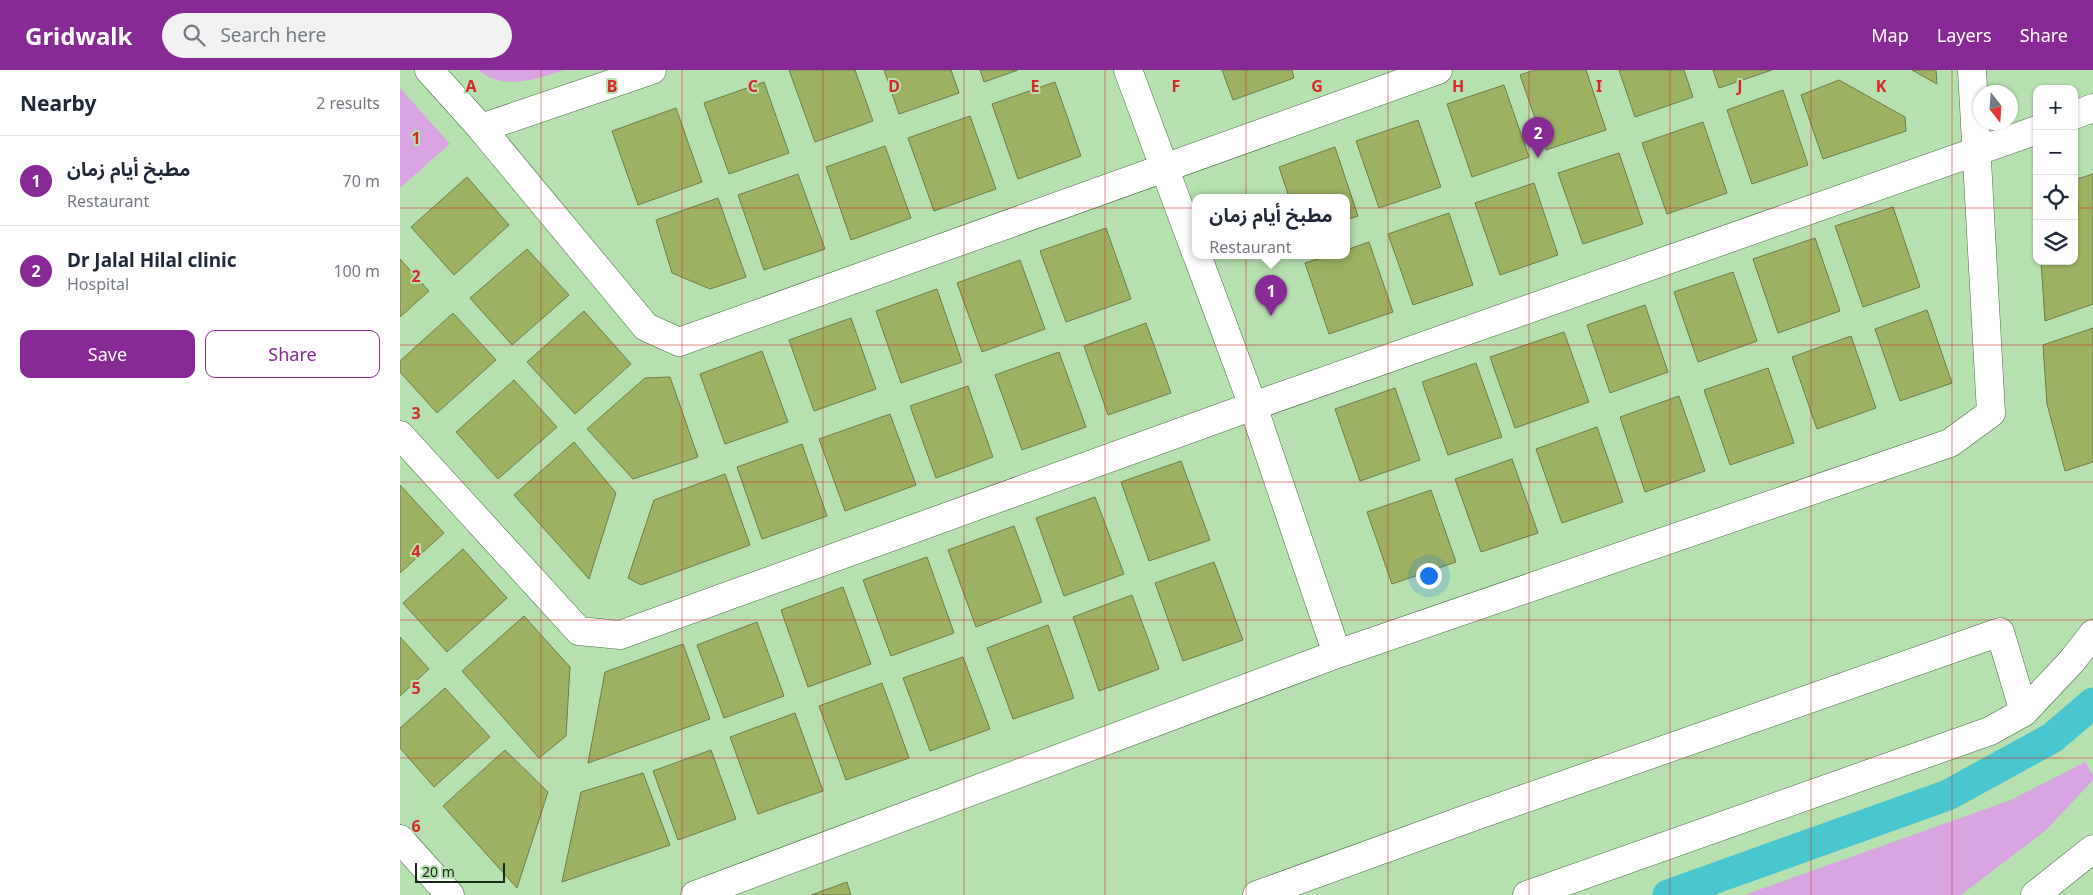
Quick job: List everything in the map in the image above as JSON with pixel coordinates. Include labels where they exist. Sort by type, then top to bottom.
[{"type":"main road","points":[[429,70],[481,128],[646,327],[679,342],[1438,70]]},
{"type":"main road","points":[[481,128],[652,70]]},
{"type":"main road","points":[[1128,70],[1192,243]]},
{"type":"main road","points":[[696,895],[1337,654],[1950,444],[1991,413],[1972,70]]},
{"type":"main road","points":[[2078,114],[2093,108]]},
{"type":"main road","points":[[400,435],[579,631],[620,635],[1253,406],[2033,131]]},
{"type":"main road","points":[[1198,259],[1253,406],[1337,654]]},
{"type":"main road","points":[[1258,895],[1475,816],[2000,632],[2024,712]]},
{"type":"main road","points":[[1527,895],[1990,731],[2024,712],[2071,662],[2093,634]]},
{"type":"main road","points":[[400,839],[450,895]]},
{"type":"main road","points":[[2035,895],[2093,849]]},
{"type":"shaded area","points":[[479,70],[564,70],[543,77],[509,82],[488,76]]},
{"type":"shaded area","points":[[400,88],[450,144],[400,188]]},
{"type":"shaded area","points":[[2085,762],[2093,775],[2093,780],[2046,830],[1961,895],[1744,895],[2011,800]]},
{"type":"building","points":[[789,70],[855,70],[873,121],[815,142]]},
{"type":"building","points":[[884,70],[951,70],[959,93],[899,114]]},
{"type":"building","points":[[980,70],[1018,70],[984,82]]},
{"type":"building","points":[[1222,70],[1292,70],[1294,78],[1233,100]]},
{"type":"building","points":[[1535,70],[1586,70],[1606,130],[1546,150],[1520,75]]},
{"type":"building","points":[[1619,70],[1684,70],[1693,97],[1635,117]]},
{"type":"building","points":[[1713,70],[1772,70],[1719,88]]},
{"type":"building","points":[[1912,70],[1936,70],[1937,84]]},
{"type":"building","points":[[1839,80],[1905,117],[1906,131],[1823,159],[1801,95]]},
{"type":"building","points":[[764,82],[789,153],[729,174],[704,103]]},
{"type":"building","points":[[1055,82],[1081,156],[1018,179],[992,104]]},
{"type":"building","points":[[1504,85],[1529,157],[1472,177],[1447,104]]},
{"type":"building","points":[[1783,90],[1808,165],[1752,184],[1727,110]]},
{"type":"building","points":[[676,108],[702,182],[638,205],[612,131]]},
{"type":"building","points":[[970,116],[996,189],[934,211],[908,138]]},
{"type":"building","points":[[1418,120],[1441,187],[1379,208],[1356,141]]},
{"type":"building","points":[[1703,122],[1727,193],[1667,214],[1642,143]]},
{"type":"building","points":[[885,146],[911,218],[851,240],[826,167]]},
{"type":"building","points":[[1335,147],[1358,216],[1350,219],[1350,194],[1288,194],[1279,167]]},
{"type":"building","points":[[1619,153],[1643,224],[1583,244],[1558,173]]},
{"type":"building","points":[[798,174],[825,249],[764,270],[738,195]]},
{"type":"building","points":[[2093,174],[2093,304],[2045,321],[2041,265],[2078,265],[2078,179]]},
{"type":"building","points":[[467,177],[509,225],[454,275],[411,227]]},
{"type":"building","points":[[1534,183],[1558,255],[1500,275],[1475,203]]},
{"type":"building","points":[[718,198],[746,277],[710,289],[672,273],[656,220]]},
{"type":"building","points":[[1893,207],[1920,287],[1863,307],[1835,226]]},
{"type":"building","points":[[1449,213],[1473,285],[1413,305],[1388,234]]},
{"type":"building","points":[[1106,228],[1131,299],[1066,322],[1040,251]]},
{"type":"building","points":[[1815,238],[1840,311],[1778,333],[1753,259]]},
{"type":"building","points":[[1369,242],[1393,312],[1329,334],[1305,263],[1318,259],[1350,259],[1350,249]]},
{"type":"building","points":[[527,249],[569,295],[512,345],[470,298]]},
{"type":"building","points":[[400,259],[429,291],[400,317]]},
{"type":"building","points":[[1020,260],[1045,329],[982,352],[957,283]]},
{"type":"building","points":[[1733,272],[1757,341],[1698,362],[1674,292]]},
{"type":"building","points":[[937,289],[962,362],[901,383],[876,311]]},
{"type":"building","points":[[1645,305],[1668,372],[1610,393],[1587,325]]},
{"type":"building","points":[[1927,310],[1952,383],[1900,401],[1875,329]]},
{"type":"building","points":[[584,311],[631,364],[575,414],[527,362]]},
{"type":"building","points":[[453,313],[496,360],[437,413],[400,372],[400,361]]},
{"type":"building","points":[[851,318],[876,389],[814,411],[789,340]]},
{"type":"building","points":[[1146,323],[1171,393],[1108,415],[1084,346]]},
{"type":"building","points":[[2093,328],[2093,462],[2065,471],[2047,404],[2043,345]]},
{"type":"building","points":[[1564,332],[1589,402],[1515,428],[1490,357]]},
{"type":"building","points":[[1851,336],[1876,408],[1817,429],[1792,357]]},
{"type":"building","points":[[762,351],[788,422],[725,444],[700,374]]},
{"type":"building","points":[[1059,352],[1086,427],[1022,450],[995,375]]},
{"type":"building","points":[[1476,363],[1502,437],[1448,455],[1422,382]]},
{"type":"building","points":[[1768,368],[1794,443],[1730,465],[1704,390]]},
{"type":"building","points":[[670,377],[698,457],[633,479],[587,429],[645,378]]},
{"type":"building","points":[[514,380],[557,427],[498,479],[456,432]]},
{"type":"building","points":[[968,386],[993,457],[936,478],[910,406]]},
{"type":"building","points":[[1395,388],[1420,460],[1360,481],[1335,409]]},
{"type":"building","points":[[1679,396],[1705,471],[1645,492],[1620,417]]},
{"type":"building","points":[[890,414],[916,485],[845,511],[819,439]]},
{"type":"building","points":[[1597,427],[1623,502],[1562,523],[1536,449]]},
{"type":"building","points":[[574,442],[616,493],[589,579],[514,495]]},
{"type":"building","points":[[802,444],[827,516],[762,539],[737,467]]},
{"type":"building","points":[[1512,459],[1538,533],[1481,552],[1455,479]]},
{"type":"building","points":[[1181,461],[1210,540],[1149,561],[1121,482]]},
{"type":"building","points":[[725,474],[750,545],[641,585],[628,578],[654,500]]},
{"type":"building","points":[[400,485],[444,533],[400,573]]},
{"type":"building","points":[[1431,490],[1456,562],[1392,584],[1367,512]]},
{"type":"building","points":[[1095,497],[1124,574],[1064,596],[1036,518]]},
{"type":"building","points":[[1014,526],[1042,602],[976,627],[948,550]]},
{"type":"building","points":[[463,549],[507,598],[447,652],[403,603]]},
{"type":"building","points":[[927,557],[954,633],[891,656],[863,580]]},
{"type":"building","points":[[1214,562],[1243,640],[1183,661],[1155,583]]},
{"type":"building","points":[[843,587],[871,664],[808,687],[781,610]]},
{"type":"building","points":[[1132,595],[1159,669],[1099,691],[1073,617]]},
{"type":"building","points":[[524,616],[570,667],[566,736],[539,758],[462,671]]},
{"type":"building","points":[[757,622],[784,696],[724,718],[697,645]]},
{"type":"building","points":[[1048,625],[1074,698],[1013,719],[987,648]]},
{"type":"building","points":[[400,637],[429,669],[400,696]]},
{"type":"building","points":[[683,644],[710,719],[588,763],[605,672]]},
{"type":"building","points":[[963,657],[990,729],[930,751],[903,678]]},
{"type":"building","points":[[882,683],[909,758],[846,780],[819,706]]},
{"type":"building","points":[[445,688],[490,737],[434,787],[400,748],[400,728]]},
{"type":"building","points":[[795,713],[823,791],[758,814],[730,737]]},
{"type":"building","points":[[505,750],[548,792],[517,888],[443,806]]},
{"type":"building","points":[[711,750],[736,819],[678,840],[653,771]]},
{"type":"building","points":[[643,773],[670,845],[562,882],[581,792]]},
{"type":"building","points":[[847,882],[851,895],[811,895]]},
{"type":"waterway","points":[[1668,895],[1948,795],[2052,738],[2093,703]]},
{"type":"place","name":"Dr Jalal Hilal clinic","points":[[1538,158]]},
{"type":"place","name":"مطبخ أيام زمان","points":[[1271,316]]}]
